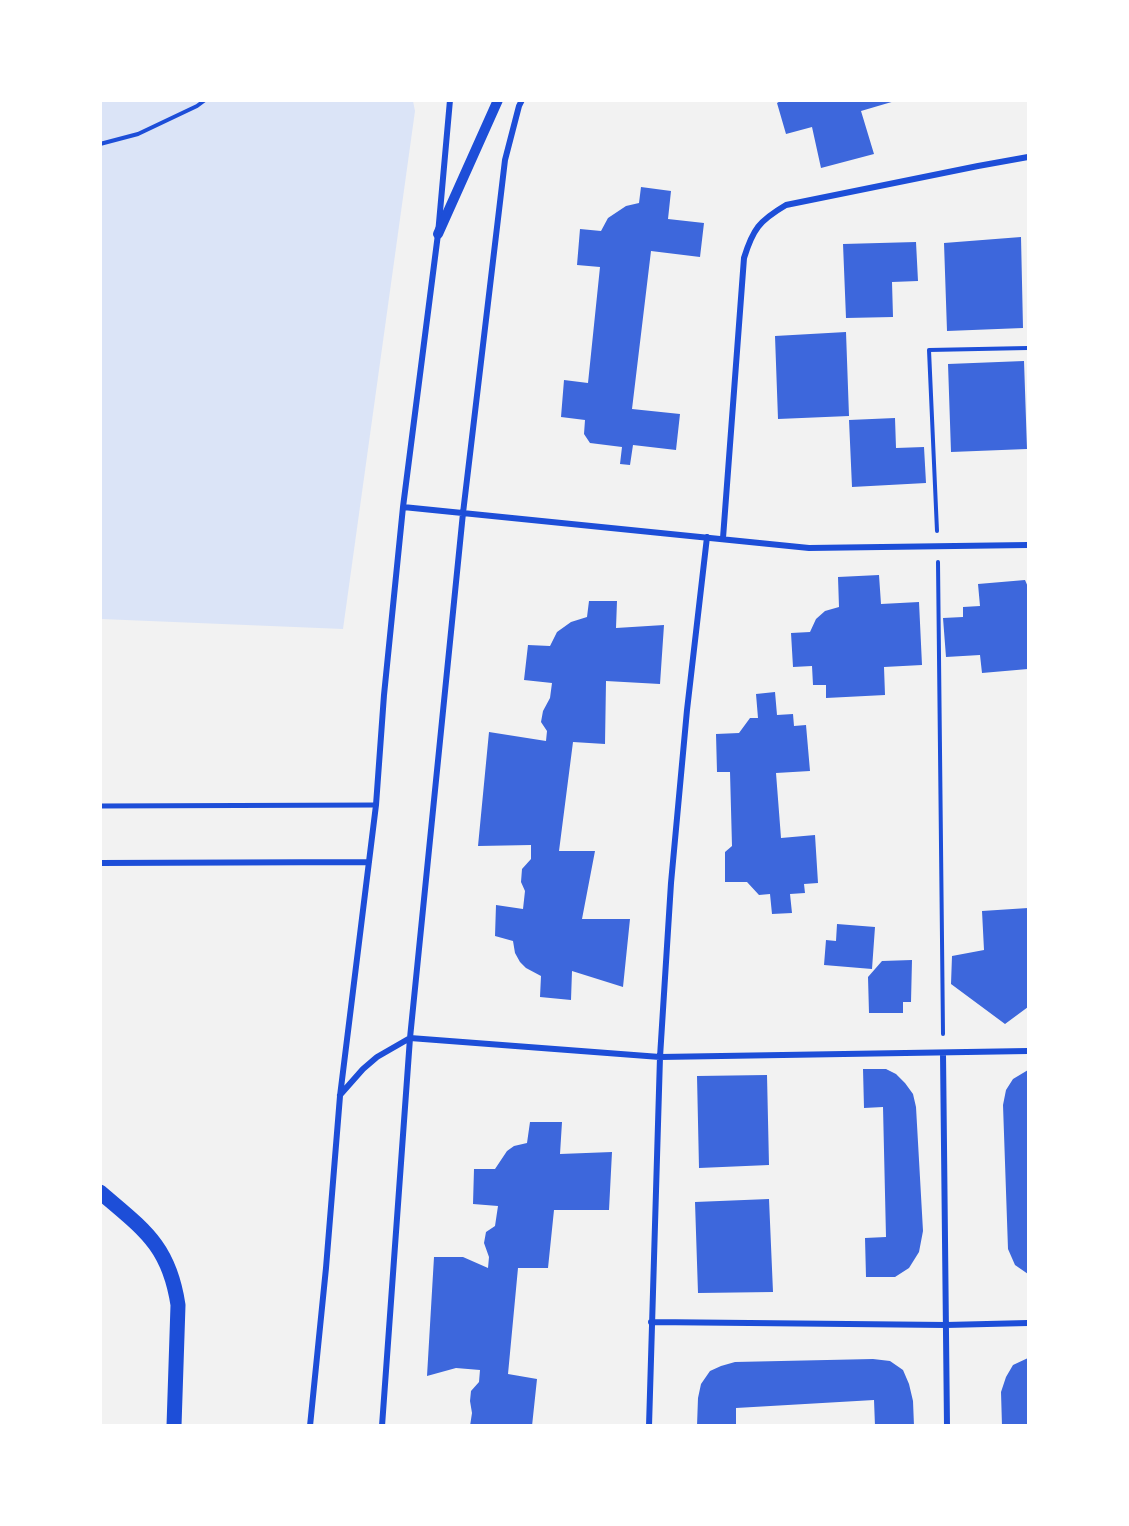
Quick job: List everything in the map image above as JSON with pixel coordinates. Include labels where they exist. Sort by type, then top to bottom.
[{"type":"main road","points":[[100,1192],[154,1240],[171,1271],[178,1305],[174,1425]]},
{"type":"street","points":[[310,1425],[327,1268],[340,1096],[376,805],[384,694],[403,507],[438,234],[450,100]]},
{"type":"street","points":[[438,234],[498,100]]},
{"type":"street","points":[[382,1425],[410,1038],[463,513],[505,160],[522,100]]},
{"type":"street","points":[[723,538],[744,258],[750,237],[767,216],[786,205],[1029,157]]},
{"type":"street","points":[[403,507],[809,548],[1029,544]]},
{"type":"street","points":[[649,1425],[660,1057],[671,883],[707,537]]},
{"type":"street","points":[[100,806],[376,805]]},
{"type":"street","points":[[100,863],[369,862]]},
{"type":"street","points":[[340,1096],[363,1069],[377,1057],[410,1038],[660,1057],[1029,1051]]},
{"type":"street","points":[[943,1053],[947,1425]]},
{"type":"street","points":[[651,1322],[946,1325],[1029,1323]]},
{"type":"path","points":[[100,144],[138,134],[205,100]]},
{"type":"path","points":[[943,1053],[938,546],[929,350],[1029,348]]},
{"type":"shaded area","points":[[100,101],[413,101],[415,111],[343,629],[101,619]]},
{"type":"building","points":[[782,100],[895,101],[861,111],[874,154],[821,168],[812,127],[786,134],[777,103]]},
{"type":"building","points":[[641,187],[671,191],[668,219],[704,223],[700,257],[651,251],[632,409],[680,414],[676,450],[633,445],[630,465],[620,464],[622,447],[590,443],[584,434],[585,420],[561,417],[564,380],[588,383],[600,267],[577,265],[580,229],[601,231],[608,218],[626,206],[639,203]]},
{"type":"building","points":[[1021,237],[1023,328],[947,331],[944,243]]},
{"type":"building","points":[[916,242],[918,281],[892,282],[893,317],[846,318],[843,244]]},
{"type":"building","points":[[846,332],[849,416],[778,419],[775,336]]},
{"type":"building","points":[[1024,361],[1027,449],[951,452],[948,364]]},
{"type":"building","points":[[895,418],[896,448],[924,447],[926,483],[852,487],[849,420]]},
{"type":"building","points":[[879,575],[881,604],[919,602],[922,665],[884,667],[885,695],[826,698],[826,685],[813,685],[812,666],[793,667],[791,633],[810,632],[816,619],[825,611],[839,607],[838,577]]},
{"type":"building","points":[[1025,580],[1028,587],[1028,669],[982,673],[980,655],[946,657],[943,618],[963,617],[963,607],[980,606],[978,584]]},
{"type":"building","points":[[589,601],[617,601],[616,628],[664,625],[660,684],[606,681],[605,744],[573,742],[559,851],[595,851],[582,919],[630,919],[623,987],[572,971],[571,1000],[540,997],[541,976],[520,962],[515,953],[513,941],[495,936],[496,905],[523,909],[525,891],[521,882],[522,869],[531,859],[531,845],[478,846],[489,732],[546,741],[547,731],[541,722],[543,711],[550,698],[552,683],[524,680],[528,645],[550,646],[557,632],[571,622],[587,617]]},
{"type":"building","points":[[775,692],[777,715],[793,714],[794,726],[806,725],[810,771],[776,773],[781,838],[815,835],[818,883],[804,884],[805,893],[790,894],[792,913],[772,914],[770,894],[759,895],[747,882],[725,882],[725,852],[732,846],[730,772],[717,772],[716,734],[739,733],[750,718],[758,718],[756,694]]},
{"type":"building","points":[[1028,908],[1028,1007],[1005,1024],[951,984],[952,956],[984,950],[982,911]]},
{"type":"building","points":[[837,924],[875,927],[872,969],[824,965],[826,940],[836,941]]},
{"type":"building","points":[[912,960],[911,1002],[903,1002],[903,1013],[869,1013],[868,977],[882,961]]},
{"type":"building","points":[[863,1069],[886,1069],[896,1074],[913,1094],[916,1107],[923,1231],[919,1252],[909,1268],[895,1277],[866,1277],[865,1238],[886,1237],[883,1107],[864,1108]]},
{"type":"building","points":[[1028,1070],[1028,1274],[1015,1265],[1008,1249],[1003,1105],[1006,1090],[1013,1079]]},
{"type":"building","points":[[767,1075],[769,1165],[699,1168],[697,1076]]},
{"type":"building","points":[[530,1122],[562,1122],[560,1154],[612,1152],[609,1210],[554,1210],[548,1268],[518,1268],[508,1374],[537,1379],[532,1426],[470,1426],[471,1391],[479,1382],[480,1370],[456,1368],[427,1376],[434,1257],[463,1257],[488,1268],[489,1257],[484,1243],[486,1232],[495,1226],[498,1206],[473,1204],[474,1169],[495,1169],[507,1151],[514,1146],[527,1143]]},
{"type":"building","points":[[769,1199],[773,1292],[698,1293],[695,1202]]},
{"type":"building","points":[[1028,1358],[1028,1426],[1002,1426],[1001,1392],[1006,1377],[1013,1365]]},
{"type":"building","points":[[873,1359],[890,1361],[903,1370],[913,1401],[914,1426],[875,1426],[874,1400],[736,1408],[736,1426],[697,1426],[701,1384],[710,1371],[721,1366],[735,1362]]}]
